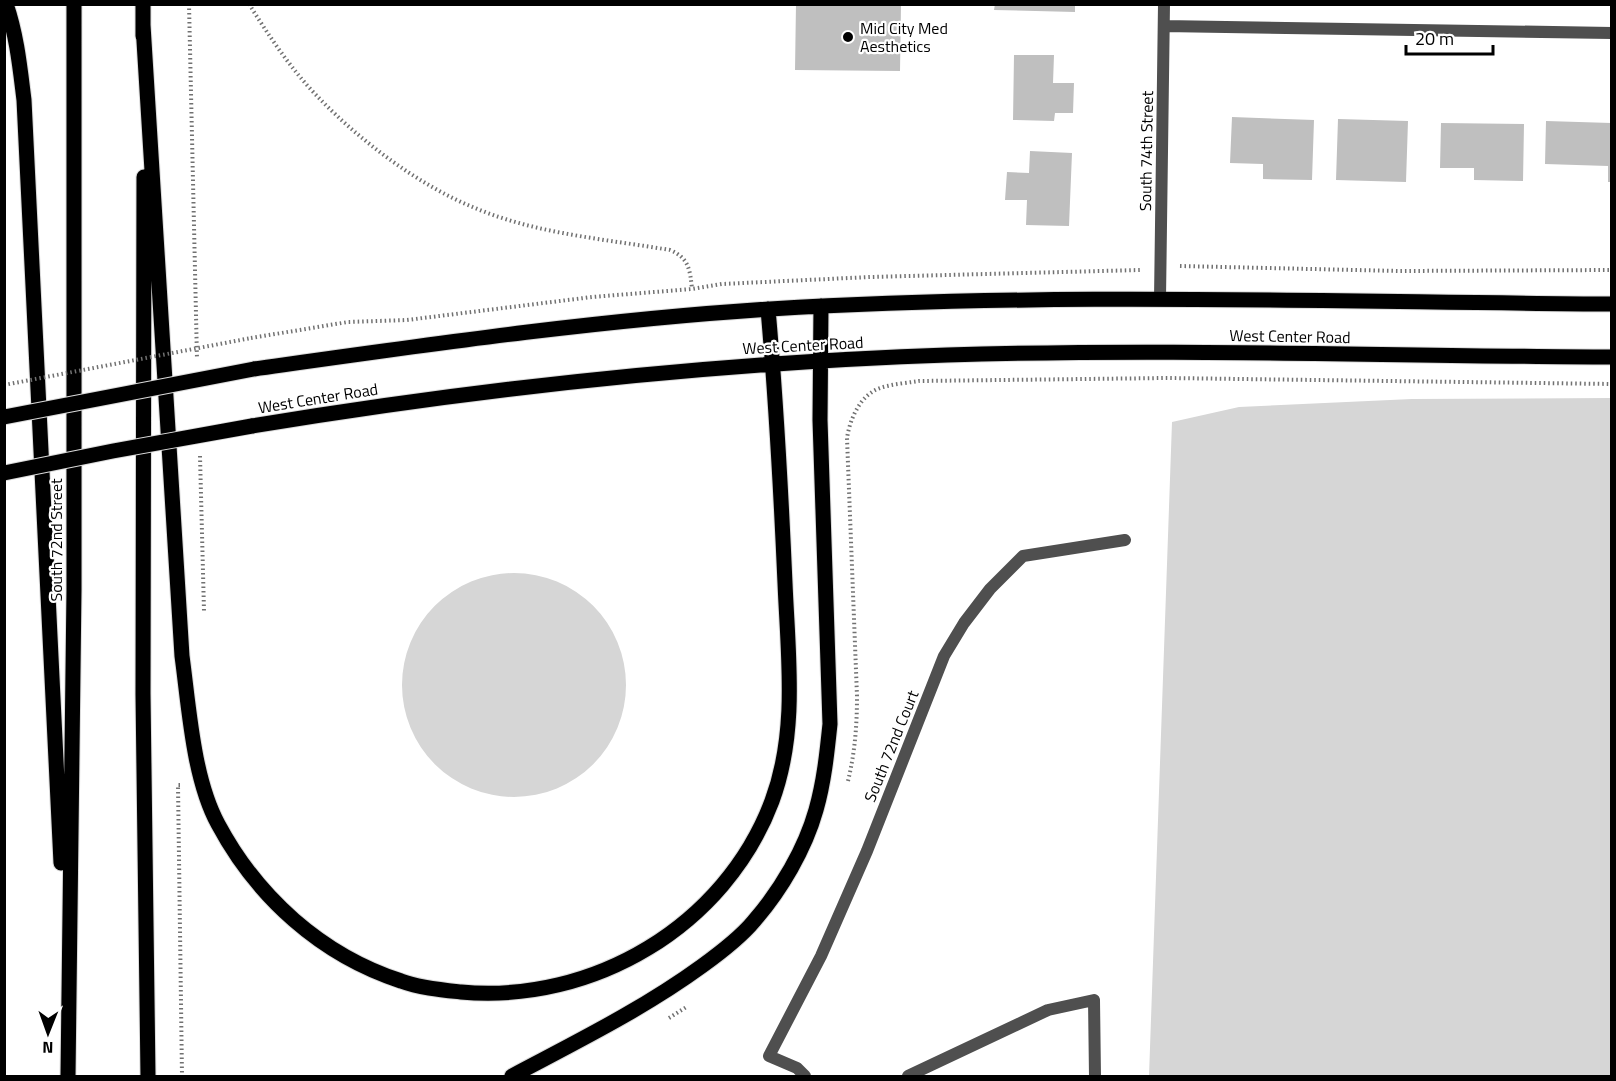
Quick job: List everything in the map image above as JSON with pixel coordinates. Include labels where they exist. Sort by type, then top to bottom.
[{"type":"main road","points":[[6,4],[13,22],[24,100],[68,1011]]},
{"type":"main road","name":"South 72nd Street","points":[[68,1077],[74,590],[74,4]]},
{"type":"main road","points":[[143,4],[143,694],[148,1077]]},
{"type":"main road","points":[[143,25],[183,656],[192,730],[203,783],[216,821],[239,858],[260,886],[291,919],[328,946],[401,982],[483,994],[528,991],[573,983],[624,962],[659,941],[725,885],[744,856],[772,801],[786,753],[791,710],[781,478],[768,309]]},
{"type":"main road","points":[[4,417],[254,369],[529,331],[768,309],[873,304],[1160,298],[1611,304]]},
{"type":"main road","points":[[512,1077],[678,984],[719,953],[754,922],[781,885],[801,848],[816,812],[825,772],[830,724],[820,361],[821,306]]},
{"type":"main road","name":"West Center Road","points":[[4,474],[113,451],[349,410],[522,388],[773,364],[1038,352],[1611,357]]},
{"type":"street","name":"South 74th Street","points":[[1160,298],[1164,4]]},
{"type":"street","points":[[1164,26],[1611,33]]},
{"type":"street","name":"South 72nd Court","points":[[805,1077],[797,1068],[769,1056],[821,956],[867,851],[944,656],[964,623],[990,589],[1023,556],[1125,540]]},
{"type":"street","points":[[908,1077],[1048,1010],[1094,1000],[1095,1077]]},
{"type":"path","points":[[249,4],[269,36],[316,95],[369,142],[434,189],[476,209],[517,222],[563,233],[670,250],[680,254],[686,262],[692,289]]},
{"type":"path","points":[[4,385],[348,322],[407,320],[581,298],[692,289],[722,284],[870,276],[1130,271],[1161,267],[1399,271],[1611,270]]},
{"type":"path","points":[[870,276],[873,304]]},
{"type":"path","points":[[878,358],[879,388],[919,381],[1167,378],[1611,384]]},
{"type":"path","points":[[182,1077],[178,786],[203,783]]},
{"type":"shaded area","points":[[1611,398],[1611,1076],[1149,1076],[1172,422],[1239,407],[1412,399]]},
{"type":"shaded area","points":[[503,573],[525,573],[557,581],[567,586],[585,598],[601,614],[618,642],[624,663],[626,685],[624,707],[618,728],[601,756],[585,772],[557,789],[525,797],[503,797],[471,789],[461,784],[443,772],[427,756],[410,728],[402,696],[402,674],[410,642],[415,632],[427,614],[443,598],[471,581]]},
{"type":"building","name":"Mid City Med Aesthetics","points":[[796,4],[901,4],[900,71],[795,70]]},
{"type":"building","points":[[995,4],[1075,4],[1075,12],[994,10]]},
{"type":"building","points":[[1014,55],[1054,55],[1053,83],[1074,83],[1073,113],[1055,113],[1054,121],[1013,120]]},
{"type":"building","points":[[1232,117],[1314,120],[1312,180],[1263,179],[1263,164],[1230,163]]},
{"type":"building","points":[[1338,119],[1408,121],[1406,182],[1336,180]]},
{"type":"building","points":[[1546,121],[1611,123],[1612,182],[1608,182],[1608,166],[1545,164]]},
{"type":"building","points":[[1441,123],[1524,124],[1523,181],[1474,180],[1474,168],[1440,168]]},
{"type":"building","points":[[1030,151],[1072,153],[1069,226],[1026,225],[1027,200],[1005,200],[1007,172],[1029,173]]},
{"type":"place","name":"Mid City Med Aesthetics","points":[[848,37]]}]
